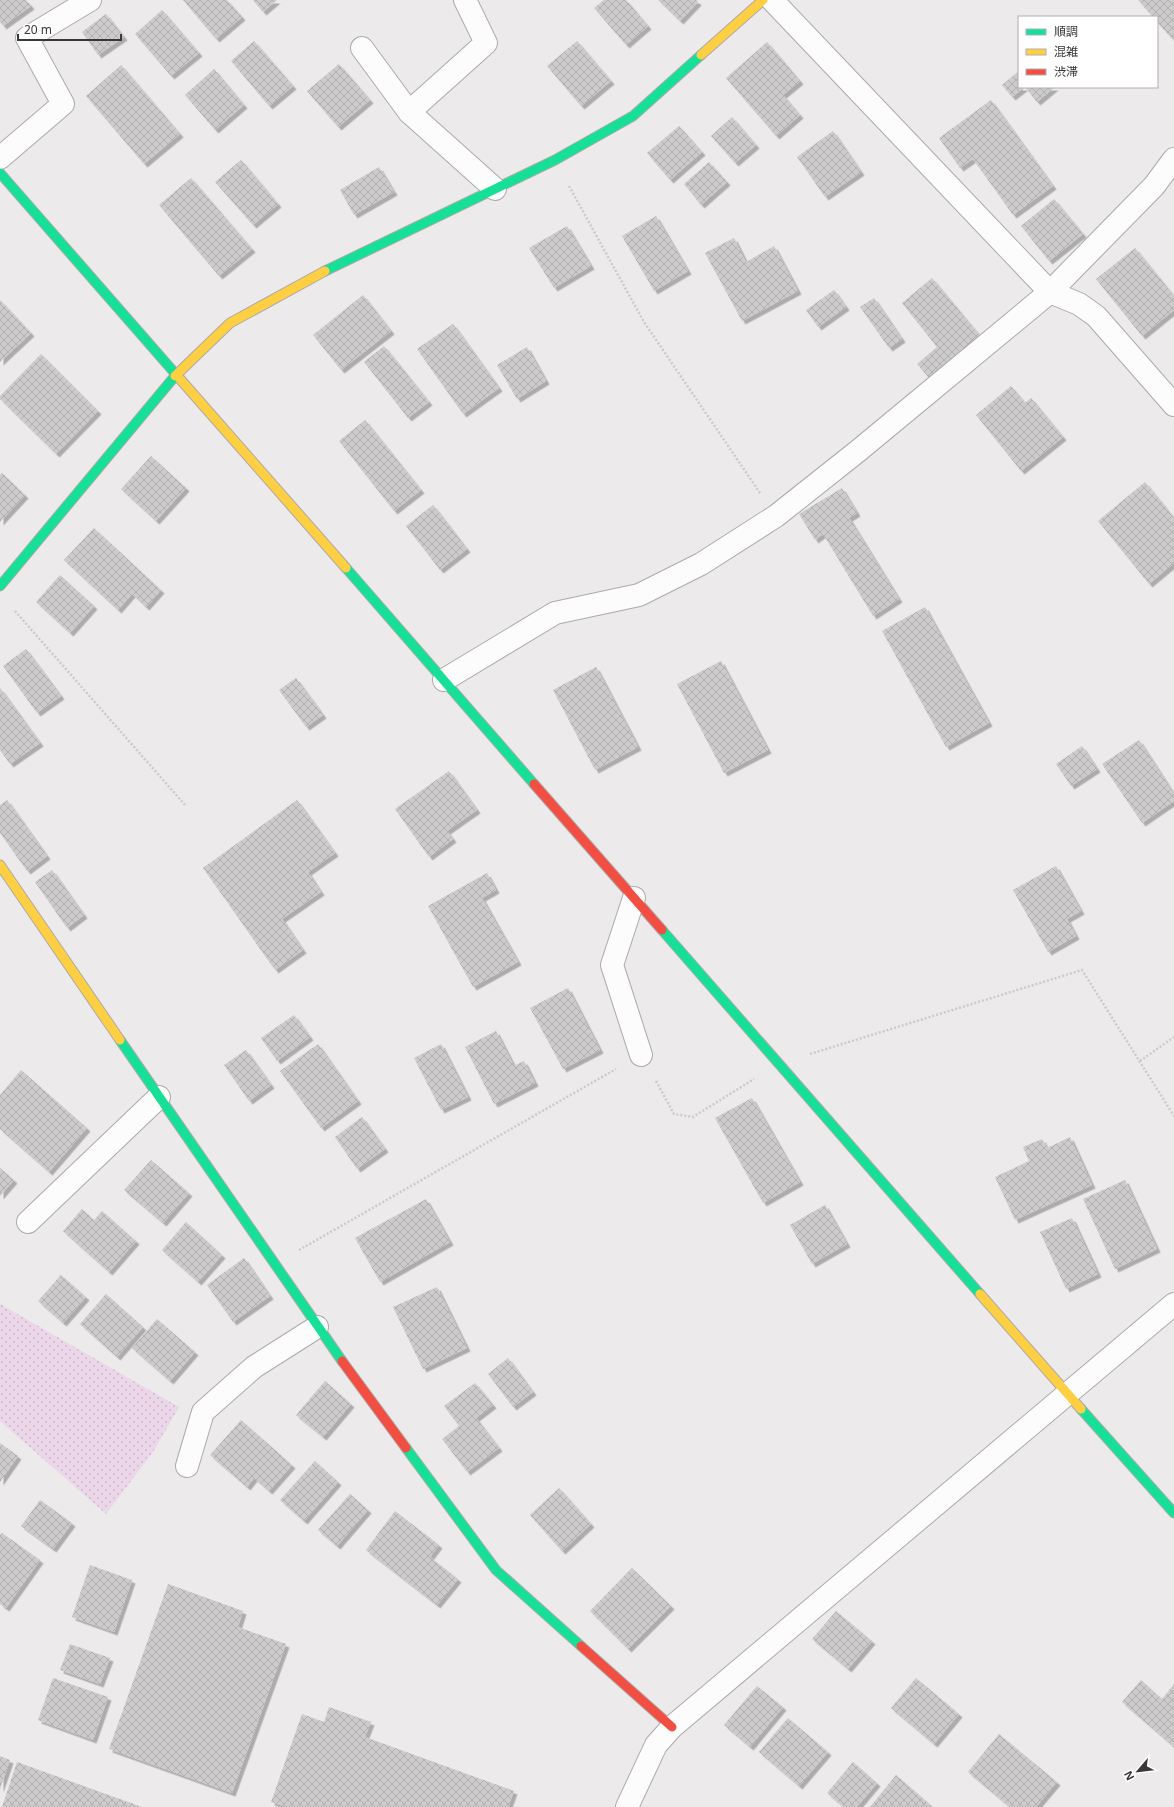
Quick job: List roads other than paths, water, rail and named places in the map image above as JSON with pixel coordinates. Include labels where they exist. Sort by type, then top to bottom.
[{"type":"street","points":[[0,158],[63,104],[27,38],[90,0]]},
{"type":"street","points":[[409,112],[486,43],[465,0]]},
{"type":"street","points":[[0,586],[176,374],[230,323],[341,262],[555,160],[633,116],[763,0]]},
{"type":"street","points":[[772,0],[1050,292],[1079,304],[1096,316],[1174,405]]},
{"type":"street","points":[[362,48],[409,112],[495,189]]},
{"type":"street","points":[[444,680],[555,613],[639,595],[702,564],[776,516],[858,451],[1050,292],[1154,186],[1174,159]]},
{"type":"street","points":[[0,173],[1067,1393],[1174,1513]]},
{"type":"street","points":[[0,865],[317,1327],[496,1570],[672,1727]]},
{"type":"street","points":[[634,898],[612,965],[641,1055]]},
{"type":"street","points":[[28,1222],[159,1097]]},
{"type":"street","points":[[627,1807],[656,1745],[672,1727],[1174,1304]]},
{"type":"street","points":[[187,1466],[203,1412],[254,1367],[317,1327]]}]
